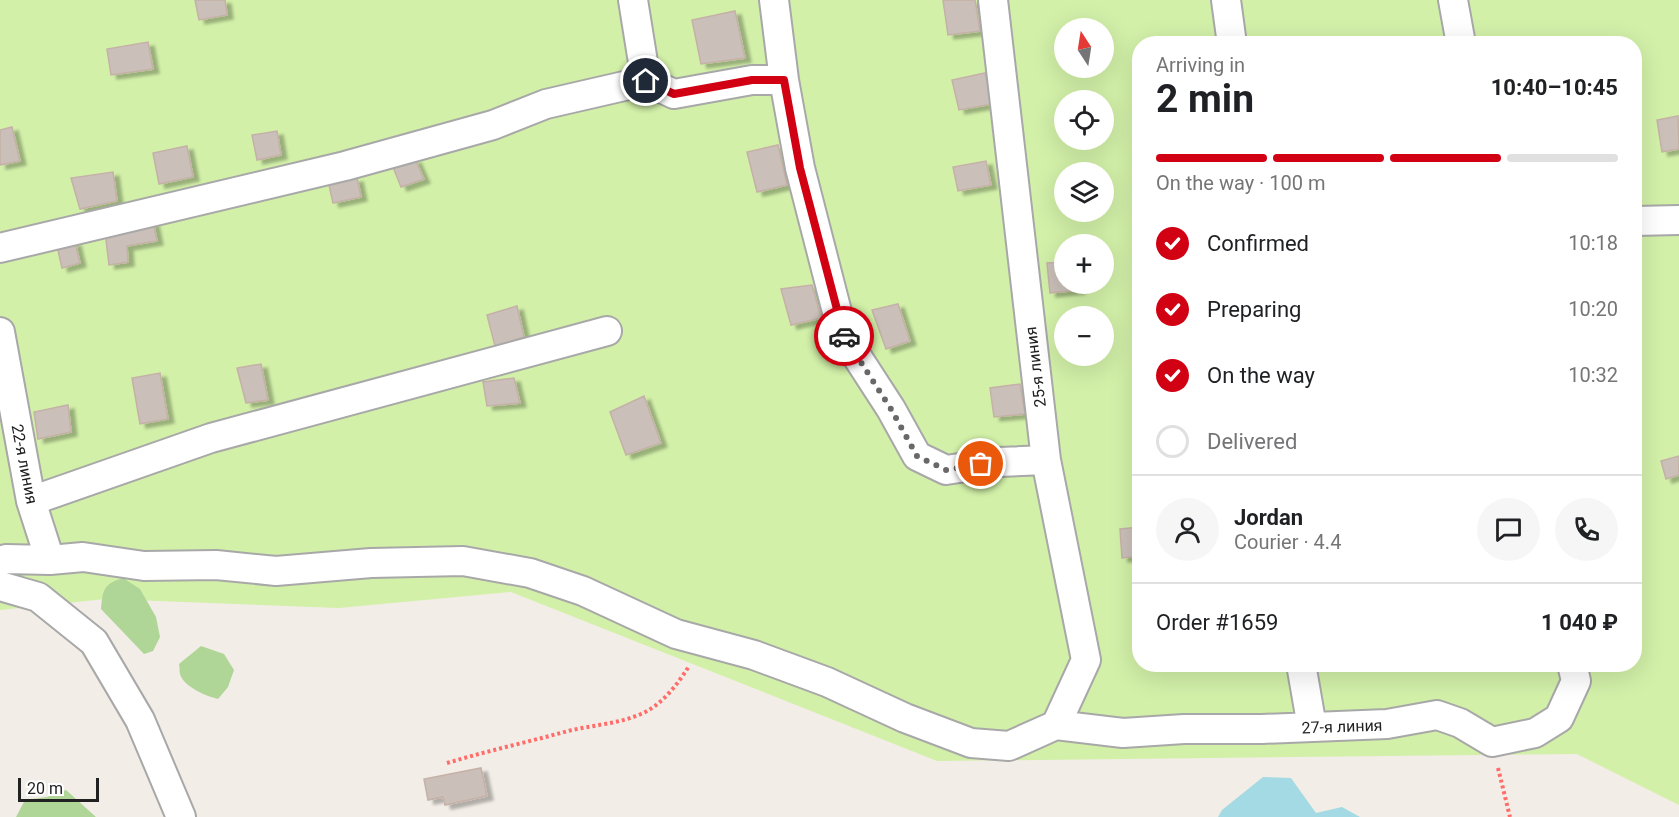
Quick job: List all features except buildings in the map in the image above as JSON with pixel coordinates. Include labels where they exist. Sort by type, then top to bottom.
[{"type":"street","points":[[633,0],[646,81]]},
{"type":"street","points":[[774,0],[784,80],[800,168],[843,335],[891,409],[917,456],[946,470],[999,462],[1046,460]]},
{"type":"street","name":"25-я линия","points":[[993,0],[1046,460],[1086,660],[1056,725]]},
{"type":"street","points":[[1226,0],[1231,36]]},
{"type":"street","points":[[1453,0],[1460,36]]},
{"type":"street","points":[[0,248],[345,166],[493,125],[546,104],[646,81],[674,94],[752,80],[784,80]]},
{"type":"street","points":[[1642,221],[1679,220]]},
{"type":"street","points":[[31,501],[211,438],[607,331]]},
{"type":"street","name":"22-я линия","points":[[0,332],[31,501],[50,560]]},
{"type":"street","points":[[0,561],[83,557],[144,566],[216,565],[276,571],[371,563],[463,561],[530,573],[583,591],[676,634],[754,655],[827,682],[905,718],[971,743],[1009,746],[1056,725]]},
{"type":"street","points":[[0,586],[38,597],[94,642],[140,720],[181,817]]},
{"type":"street","points":[[1302,672],[1312,727]]},
{"type":"street","points":[[1492,742],[1535,733],[1559,718],[1575,681],[1573,672]]},
{"type":"street","name":"27-я линия","points":[[1056,725],[1123,734],[1184,729],[1387,724],[1437,715],[1460,723],[1492,742]]},
{"type":"path","points":[[447,763],[642,714],[663,699],[679,683],[703,641]]},
{"type":"path","points":[[1492,742],[1510,817]]},
{"type":"green space","points":[[0,0],[1679,0],[1679,805],[1577,754],[937,761],[511,592],[339,608],[105,599],[0,610]]},
{"type":"green space","points":[[123,578],[140,589],[156,617],[160,637],[153,651],[144,654],[101,609],[105,589],[111,583]]},
{"type":"green space","points":[[201,646],[224,654],[234,670],[228,687],[218,699],[191,687],[180,674],[179,664]]},
{"type":"green space","points":[[66,790],[96,817],[16,817],[25,800],[47,797]]},
{"type":"water","points":[[1263,777],[1291,778],[1316,813],[1342,807],[1360,817],[1218,817],[1222,810]]},
{"type":"way so far","points":[[844,336],[891,409],[917,456],[946,470],[981,464]]},
{"type":"route","points":[[646,81],[674,94],[752,80],[784,80],[800,168],[844,336]]}]
